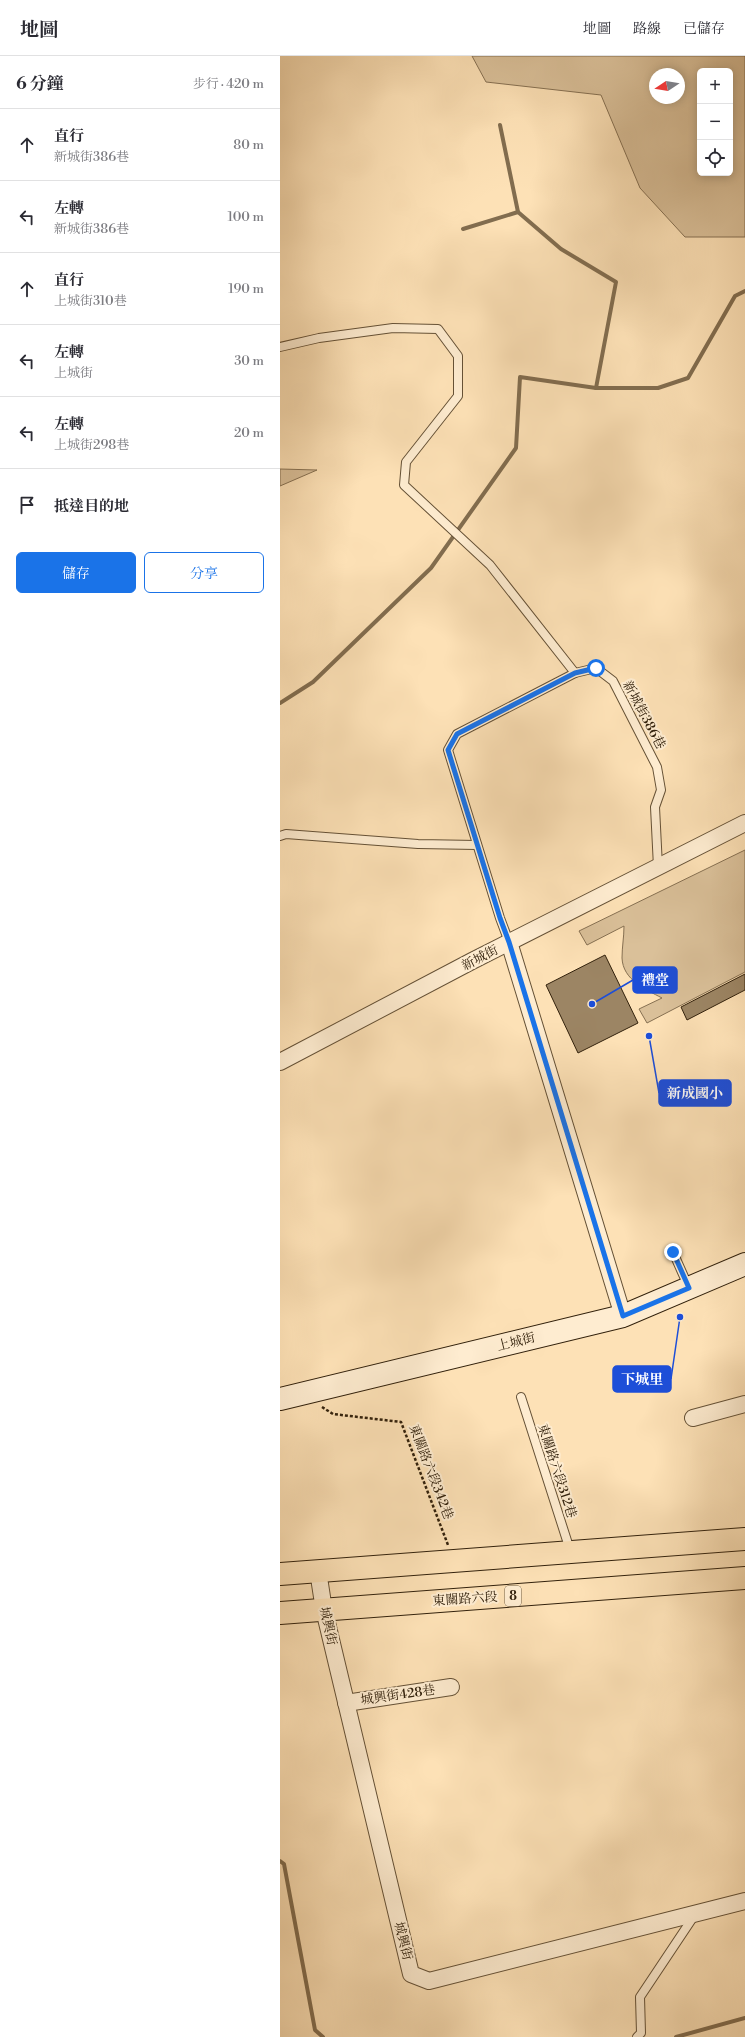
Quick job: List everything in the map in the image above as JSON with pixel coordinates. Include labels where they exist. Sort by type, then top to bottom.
[{"type":"main road","points":[[280,1574],[745,1539]]},
{"type":"main road","name":"東關路六段","points":[[280,1613],[745,1578]]},
{"type":"street","name":"新城街","points":[[280,1062],[509,942],[745,823]]},
{"type":"street","points":[[509,942],[623,1316]]},
{"type":"street","name":"上城街","points":[[280,1399],[623,1316],[745,1264]]},
{"type":"street","points":[[693,1418],[745,1404]]},
{"type":"street","name":"城興街","points":[[318,1571],[324,1610],[411,1974],[429,1980],[745,1901]]},
{"type":"street","name":"城興街428巷","points":[[346,1703],[451,1687]]},
{"type":"lane","points":[[280,347],[319,338],[393,328],[438,329],[458,356],[458,396],[406,462],[404,485],[490,565],[575,673]]},
{"type":"lane","name":"新城街386巷","points":[[509,942],[448,750],[457,734],[575,673],[596,668],[613,681],[657,767],[661,790],[655,807],[658,867]]},
{"type":"lane","points":[[280,836],[286,834],[418,844],[477,845]]},
{"type":"lane","points":[[673,1252],[689,1288]]},
{"type":"lane","name":"東關路六段312巷","points":[[521,1397],[571,1553]]},
{"type":"lane","points":[[637,2037],[641,2033],[640,1997],[695,1914]]},
{"type":"path","name":"東關路六段342巷","points":[[302,1394],[333,1414],[401,1422],[454,1560]]},
{"type":"shaded area","points":[[472,56],[745,56],[745,237],[685,237],[640,188],[601,95],[486,82]]},
{"type":"shaded area","points":[[280,469],[317,470],[280,486]]},
{"type":"shaded area","points":[[745,850],[745,972],[647,1023],[639,1009],[662,998],[636,983],[626,972],[623,966],[622,958],[624,926],[587,945],[579,931]]},
{"type":"building","points":[[605,955],[638,1023],[578,1053],[546,985]]},
{"type":"building","points":[[745,974],[745,990],[687,1020],[681,1007]]},
{"type":"waterway","points":[[500,125],[518,212],[561,249],[616,282],[596,388]]},
{"type":"waterway","points":[[463,229],[518,212]]},
{"type":"waterway","points":[[280,703],[313,682],[431,568],[516,448],[520,377],[596,388],[658,388],[688,378],[735,296],[745,291]]},
{"type":"waterway","points":[[280,1861],[284,1864],[315,2030],[323,2037]]},
{"type":"waterway","points":[[676,2037],[745,2018]]},
{"type":"place","name":"禮堂","points":[[592,1004]]},
{"type":"place","name":"新成國小","points":[[649,1036]]},
{"type":"place","name":"下城里","points":[[680,1317]]},
{"type":"route","points":[[596,668],[575,673],[457,734],[448,750],[500,918],[509,942],[623,1316],[689,1288],[673,1252]]}]
